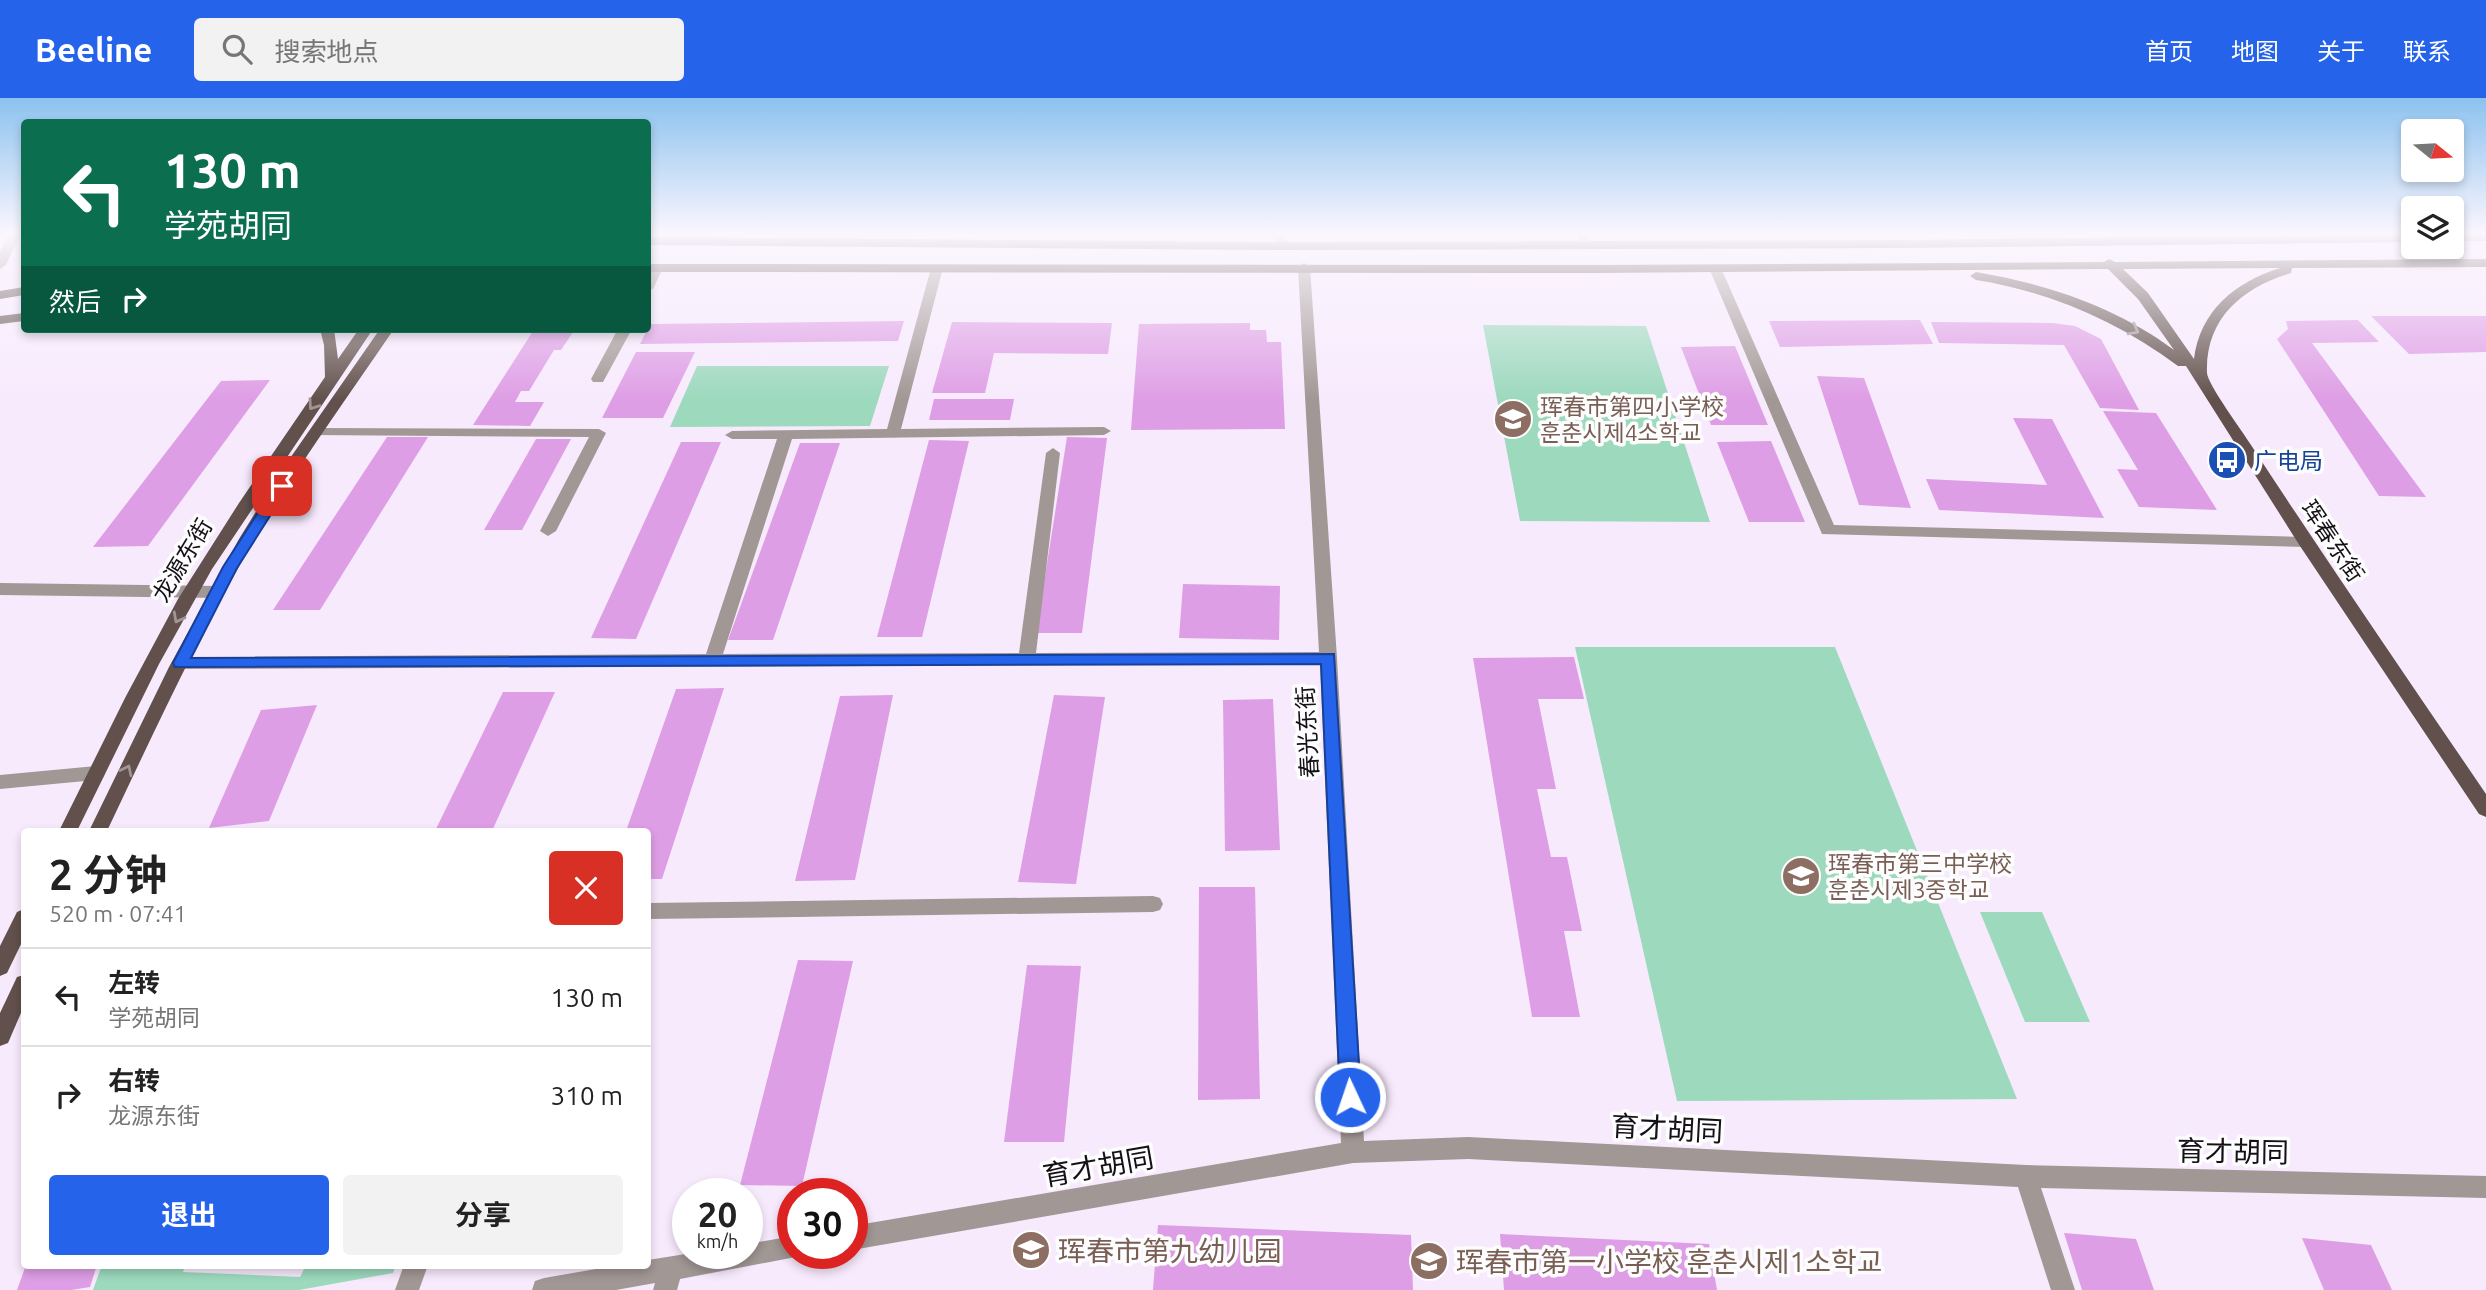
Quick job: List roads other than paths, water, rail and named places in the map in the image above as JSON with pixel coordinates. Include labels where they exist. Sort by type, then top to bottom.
[{"type":"main road","points":[[2034,289],[2121,323],[2155,341],[2200,377]]},
{"type":"main road","points":[[2135,289],[2143,296]]},
{"type":"main road","points":[[2141,289],[2143,296]]},
{"type":"main road","points":[[2200,377],[2204,338],[2212,319],[2242,289]]},
{"type":"main road","points":[[0,295],[21,292]]},
{"type":"main road","name":"珲春东街","points":[[2143,296],[2200,377],[2306,542],[2486,809]]},
{"type":"main road","points":[[0,320],[21,317]]},
{"type":"main road","points":[[328,333],[332,377]]},
{"type":"main road","name":"龙源东街","points":[[69,828],[192,592],[284,446],[363,333]]},
{"type":"main road","name":"龙源东街","points":[[99,828],[230,567],[317,432],[386,333]]},
{"type":"main road","points":[[0,967],[21,924]]},
{"type":"main road","points":[[0,1036],[21,990]]},
{"type":"street","points":[[893,433],[931,289]]},
{"type":"street","name":"春光东街","points":[[1305,289],[1328,658],[1353,1152]]},
{"type":"street","points":[[1724,289],[1828,530],[2306,542]]},
{"type":"street","points":[[598,379],[623,333]]},
{"type":"street","points":[[732,435],[1104,431]]},
{"type":"street","points":[[317,432],[599,433],[548,531]]},
{"type":"street","points":[[712,661],[786,434]]},
{"type":"street","points":[[1027,659],[1054,453]]},
{"type":"street","points":[[0,589],[218,592]]},
{"type":"street","points":[[180,663],[1328,658]]},
{"type":"street","points":[[0,782],[96,773]]},
{"type":"street","points":[[651,911],[1153,904]]},
{"type":"street","name":"育才胡同","points":[[868,1235],[1353,1152],[1468,1148],[2026,1175],[2486,1187]]},
{"type":"street","points":[[2026,1175],[2063,1290]]},
{"type":"street","points":[[544,1290],[668,1279],[777,1252]]},
{"type":"street","points":[[407,1290],[415,1269]]},
{"type":"place","name":"珲春市第四小学校 훈춘시제4소학교","points":[[1513,419]]},
{"type":"place","name":"广电局","points":[[2227,460]]},
{"type":"place","name":"珲春市第三中学校 훈춘시제3중학교","points":[[1801,876]]},
{"type":"place","name":"珲春市第九幼儿园","points":[[1031,1250]]},
{"type":"place","name":"珲春市第一小学校 훈춘시제1소학교","points":[[1429,1261]]}]
